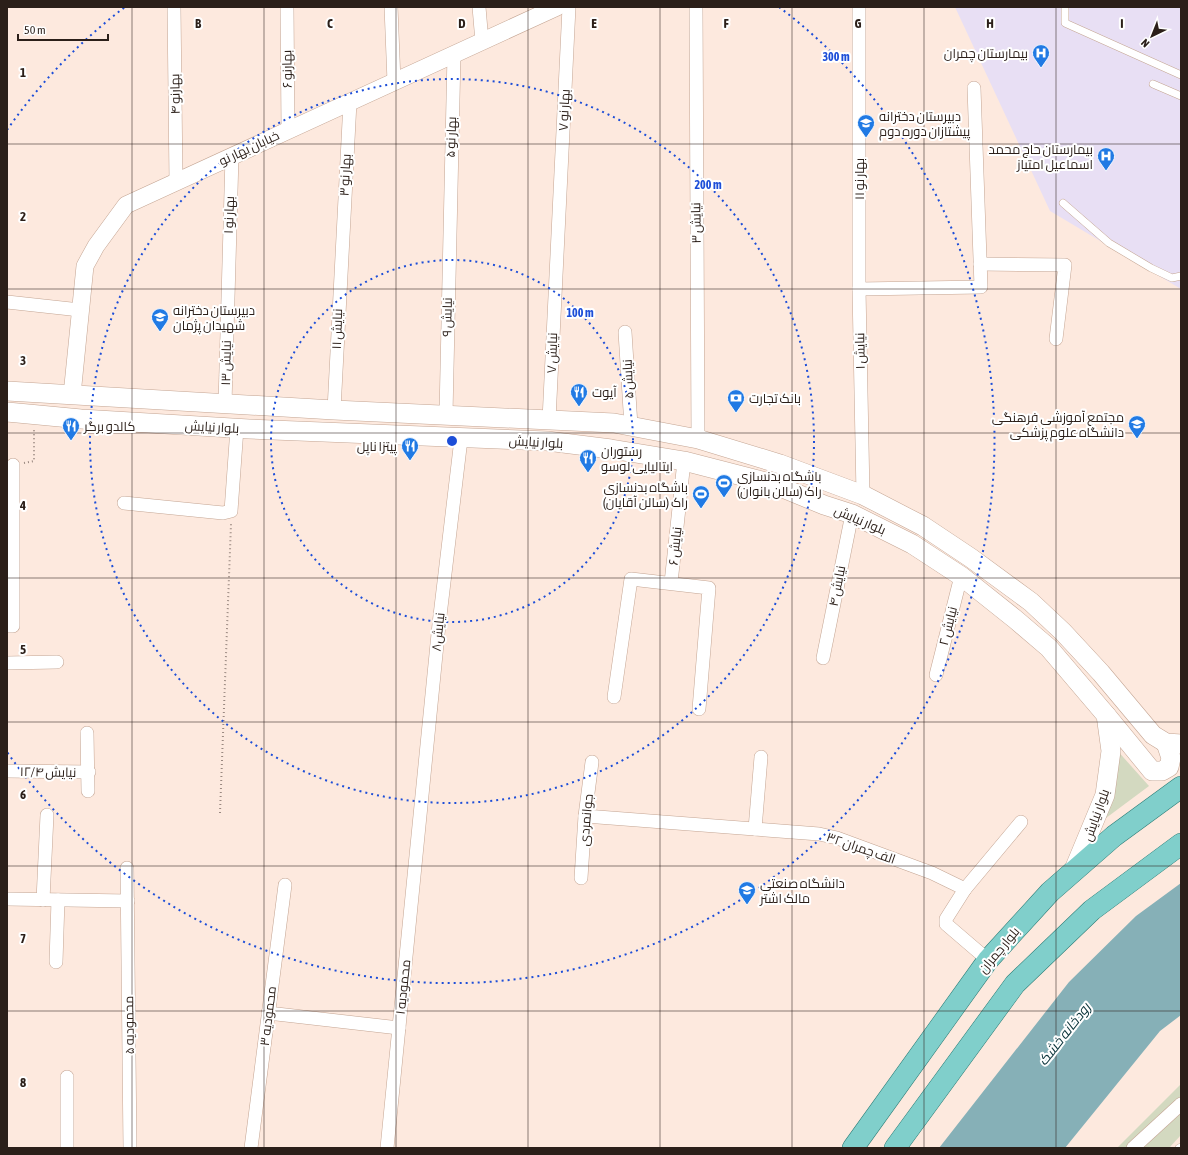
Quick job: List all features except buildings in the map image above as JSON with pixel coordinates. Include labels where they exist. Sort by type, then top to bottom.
[{"type":"main road","name":"بلوار نیایش","points":[[7,391],[334,410],[614,423],[698,439],[780,464],[863,495],[923,526],[971,558],[1031,602],[1070,639],[1153,735],[1174,743]]},
{"type":"main road","name":"بلوار نیایش","points":[[7,412],[36,413],[81,419],[237,428],[461,439],[547,441],[611,449],[684,462],[773,484],[824,505],[852,514],[912,544],[961,576],[1015,618],[1055,655],[1106,715],[1111,751],[1105,795],[1073,872]]},
{"type":"main road","points":[[1055,655],[1070,639]]},
{"type":"main road","points":[[1106,715],[1152,771],[1162,771],[1169,767],[1174,743]]},
{"type":"main road","name":"بلوار چمران","points":[[853,1148],[988,960],[1050,892],[1114,836],[1181,787]]},
{"type":"main road","points":[[895,1148],[1015,984],[1092,910],[1179,847]]},
{"type":"street","name":"۴ بهارنو","points":[[174,7],[176,182]]},
{"type":"street","name":"۶ بهارنو","points":[[287,7],[288,130]]},
{"type":"street","points":[[391,7],[394,82]]},
{"type":"street","points":[[479,7],[482,42]]},
{"type":"street","name":"خیابان بهار نو","points":[[72,395],[80,310],[86,266],[96,246],[126,205],[557,7]]},
{"type":"street","name":"۷ بهار نو","points":[[558,214],[569,7]]},
{"type":"street","name":"نیایش ۳","points":[[696,7],[698,439]]},
{"type":"street","name":"۱۱ بهار نو","points":[[859,7],[859,206]]},
{"type":"street","name":"۵ بهار نو","points":[[449,219],[454,54]]},
{"type":"street","points":[[859,289],[981,287],[974,88]]},
{"type":"street","name":"۳ بهار نو","points":[[341,248],[350,102]]},
{"type":"street","name":"۱ بهار نو","points":[[227,274],[232,156]]},
{"type":"street","name":"نیایش ۱","points":[[859,206],[863,495]]},
{"type":"street","name":"نیایش ۷","points":[[549,420],[558,214]]},
{"type":"street","name":"نیایش ۹","points":[[446,414],[449,219]]},
{"type":"street","name":"نیایش ۱۱","points":[[334,410],[341,248]]},
{"type":"street","points":[[980,264],[1065,265],[1056,339]]},
{"type":"street","name":"نیایش ۱۳","points":[[225,404],[227,274]]},
{"type":"street","points":[[7,302],[80,310]]},
{"type":"street","name":"نیایش ۵","points":[[626,332],[631,426]]},
{"type":"street","points":[[124,503],[223,513],[230,511],[237,428]]},
{"type":"street","name":"نیایش۸","points":[[419,826],[439,624],[461,439]]},
{"type":"street","name":"نیایش ۶","points":[[671,583],[684,462]]},
{"type":"street","points":[[10,626],[13,465]]},
{"type":"street","name":"نیایش ۴","points":[[823,658],[852,514]]},
{"type":"street","name":"نیایش ۲","points":[[936,675],[961,576]]},
{"type":"street","points":[[614,697],[630,579],[709,588],[699,709]]},
{"type":"street","points":[[7,663],[57,662]]},
{"type":"street","points":[[87,733],[89,772],[88,791]]},
{"type":"street","points":[[755,829],[761,758]]},
{"type":"street","name":"جوانمردی","points":[[581,878],[584,816],[592,762]]},
{"type":"street","name":"۱۲/۴ نیایش","points":[[7,771],[89,772]]},
{"type":"street","points":[[42,900],[47,815]]},
{"type":"street","name":"۳۲ الف چمران","points":[[584,816],[828,836],[932,874],[965,888]]},
{"type":"street","points":[[988,960],[946,924],[946,919],[965,888],[1021,822]]},
{"type":"street","name":"۱ محمودیه","points":[[387,1148],[419,826]]},
{"type":"street","name":"۵ محمودیه","points":[[127,868],[130,1148]]},
{"type":"street","name":"۳ محمودیه","points":[[251,1148],[285,885]]},
{"type":"street","points":[[7,899],[128,901]]},
{"type":"street","points":[[56,962],[58,900]]},
{"type":"street","points":[[268,1013],[399,1028]]},
{"type":"street","points":[[67,1077],[67,1148]]},
{"type":"street","points":[[1133,1148],[1181,1104]]},
{"type":"lane","points":[[1065,7],[1065,22],[1181,75]]},
{"type":"lane","points":[[1153,84],[1181,96]]},
{"type":"lane","points":[[1064,203],[1109,243],[1151,268],[1172,278],[1181,276]]},
{"type":"path","points":[[13,465],[34,461],[36,413]]},
{"type":"path","points":[[220,813],[230,511]]},
{"type":"shaded area","points":[[955,7],[1181,7],[1181,289],[1050,211]]},
{"type":"green space","points":[[1115,748],[1149,786],[1102,821]]},
{"type":"green space","points":[[1181,1084],[1181,1135],[1169,1148],[1117,1148]]},
{"type":"water","name":"رودخانه خشک","points":[[1181,883],[1181,1015],[1160,1031],[1065,1148],[939,1148],[1069,982],[1136,916]]},
{"type":"place","name":"بیمارستان چمران","points":[[1041,68]]},
{"type":"place","name":"دبیرستان دخترانه پیشتازان دوره دوم","points":[[866,138]]},
{"type":"place","name":"بیمارستان حاج محمد اسماعیل امتیاز","points":[[1106,171]]},
{"type":"place","name":"دبیرستان دخترانه شهیدان پژمان","points":[[160,332]]},
{"type":"place","name":"آیوت","points":[[579,407]]},
{"type":"place","name":"بانک تجارت","points":[[736,413]]},
{"type":"place","name":"مجتمع آموزشی فرهنگی دانشگاه علوم پزشکی","points":[[1137,439]]},
{"type":"place","name":"کالدو برگر","points":[[71,441]]},
{"type":"place","name":"پیتزا ناپل","points":[[410,461]]},
{"type":"place","name":"رستوران ایتالیایی لوسو","points":[[588,473]]},
{"type":"place","name":"باشگاه بدنسازی راک (سالن بانوان)","points":[[724,498]]},
{"type":"place","name":"باشگاه بدنسازی راک (سالن آقایان)","points":[[701,509]]},
{"type":"place","name":"دانشگاه صنعتی مالک اشتر","points":[[747,905]]}]
